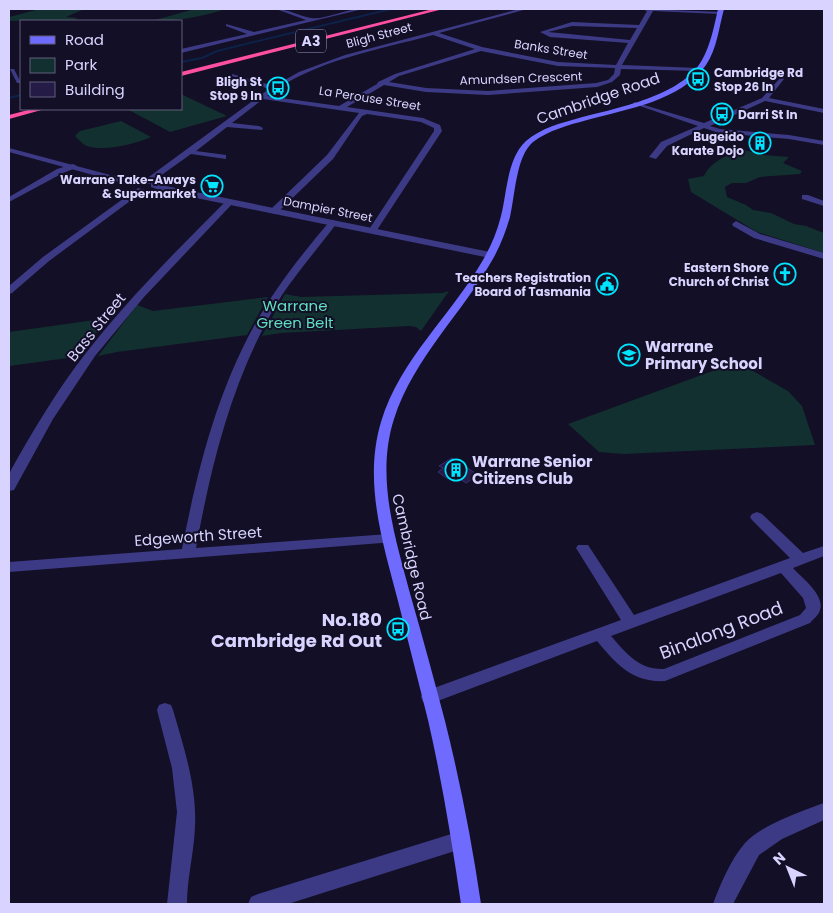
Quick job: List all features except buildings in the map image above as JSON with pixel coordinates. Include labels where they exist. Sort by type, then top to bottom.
[{"type":"highway","name":"A3","points":[[182,69],[426,9]]},
{"type":"highway","name":"A3","points":[[182,74],[440,9]]},
{"type":"highway","points":[[380,24],[446,9]]},
{"type":"highway","points":[[9,117],[37,110]]},
{"type":"main road","name":"Cambridge Road","points":[[470,904],[461,840],[429,697],[389,539],[382,501],[380,470],[384,436],[393,402],[412,366],[490,255],[501,230],[520,154],[526,144],[548,130],[636,103],[677,86],[698,70],[704,62],[721,10]]},
{"type":"street","points":[[278,9],[311,20]]},
{"type":"street","points":[[182,51],[360,9]]},
{"type":"street","name":"Bligh Street","points":[[9,290],[46,259],[274,88],[322,64],[524,9]]},
{"type":"street","points":[[641,9],[721,10]]},
{"type":"street","name":"Amundsen Crescent","points":[[380,83],[426,90],[466,93],[591,87],[606,82],[617,75],[618,66],[651,9]]},
{"type":"street","points":[[543,33],[546,30],[569,24],[641,27]]},
{"type":"street","points":[[228,25],[253,34]]},
{"type":"street","name":"Banks Street","points":[[433,33],[481,49],[558,64],[698,70]]},
{"type":"street","points":[[536,34],[543,33],[632,42]]},
{"type":"street","points":[[182,44],[192,48]]},
{"type":"street","points":[[340,108],[380,83],[409,70],[481,49]]},
{"type":"street","points":[[9,84],[20,82],[12,70]]},
{"type":"street","points":[[234,75],[274,88]]},
{"type":"street","points":[[653,157],[664,144],[764,99],[781,79]]},
{"type":"street","name":"La Perouse Street","points":[[262,97],[426,121],[434,124],[438,129],[372,231]]},
{"type":"street","points":[[764,99],[824,111]]},
{"type":"street","points":[[636,103],[702,126],[733,133],[790,137],[824,142]]},
{"type":"street","points":[[274,211],[330,157],[360,115],[365,112]]},
{"type":"street","points":[[225,124],[259,128]]},
{"type":"street","name":"Dampier Street","points":[[9,150],[144,185],[490,255]]},
{"type":"street","points":[[190,152],[224,157]]},
{"type":"street","points":[[10,199],[73,166]]},
{"type":"street","points":[[805,197],[824,204]]},
{"type":"street","name":"Bass Street","points":[[9,488],[41,428],[90,355],[132,305],[230,202]]},
{"type":"street","points":[[188,553],[211,449],[235,379],[256,333],[276,297],[306,255],[333,223]]},
{"type":"street","points":[[737,227],[757,236],[824,256]]},
{"type":"street","points":[[757,518],[800,560]]},
{"type":"street","name":"Edgeworth Street","points":[[9,567],[389,539]]},
{"type":"street","points":[[583,548],[631,622]]},
{"type":"street","points":[[429,697],[824,551]]},
{"type":"street","name":"Binalong Road","points":[[601,635],[628,665],[639,673],[650,676],[665,675],[805,618],[813,610],[812,599],[783,566]]},
{"type":"street","points":[[165,710],[181,768],[185,794],[186,828],[177,904]]},
{"type":"street","points":[[723,904],[753,848],[765,839],[824,811]]},
{"type":"street","points":[[258,904],[461,840]]},
{"type":"green space","points":[[40,9],[82,10],[66,17],[78,18],[73,20],[9,21],[9,17]]},
{"type":"green space","points":[[195,9],[226,9],[189,18],[155,20]]},
{"type":"green space","points":[[182,94],[227,116],[170,132],[129,110],[182,110]]},
{"type":"green space","points":[[121,121],[151,137],[128,145],[94,148],[82,143],[75,136],[80,131]]},
{"type":"green space","points":[[744,150],[764,155],[789,157],[783,163],[802,171],[800,174],[760,177],[746,183],[732,183],[725,187],[727,197],[753,210],[771,213],[794,224],[806,226],[824,233],[824,253],[757,232],[691,192],[688,179],[704,176],[711,166],[721,158]]},
{"type":"green space","name":"Warrane Green Belt","points":[[449,291],[421,331],[416,327],[409,326],[281,333],[262,336],[285,294],[301,297],[442,293]]},
{"type":"green space","name":"Warrane Green Belt","points":[[268,297],[247,335],[98,356],[137,305],[153,311]]},
{"type":"green space","points":[[109,318],[74,360],[68,358],[9,366],[9,332]]},
{"type":"green space","points":[[737,362],[788,391],[802,406],[815,445],[623,454],[599,452],[568,424]]},
{"type":"waterway","points":[[182,62],[202,58],[217,51],[391,9]]},
{"type":"waterway","points":[[9,98],[20,95]]},
{"type":"place","name":"Cambridge Rd Stop 26 In","points":[[698,79]]},
{"type":"place","name":"Bligh St Stop 9 In","points":[[278,88]]},
{"type":"place","name":"Darri St In","points":[[722,114]]},
{"type":"place","name":"Bugeido Karate Dojo","points":[[760,143]]},
{"type":"place","name":"Warrane Take-Aways & Supermarket","points":[[212,186]]},
{"type":"place","name":"Eastern Shore Church of Christ","points":[[785,274]]},
{"type":"place","name":"Teachers Registration Board of Tasmania","points":[[607,284]]},
{"type":"place","name":"Warrane Primary School","points":[[629,355]]},
{"type":"place","name":"Warrane Senior Citizens Club","points":[[456,470]]},
{"type":"place","name":"No.180 Cambridge Rd Out","points":[[398,629]]}]
